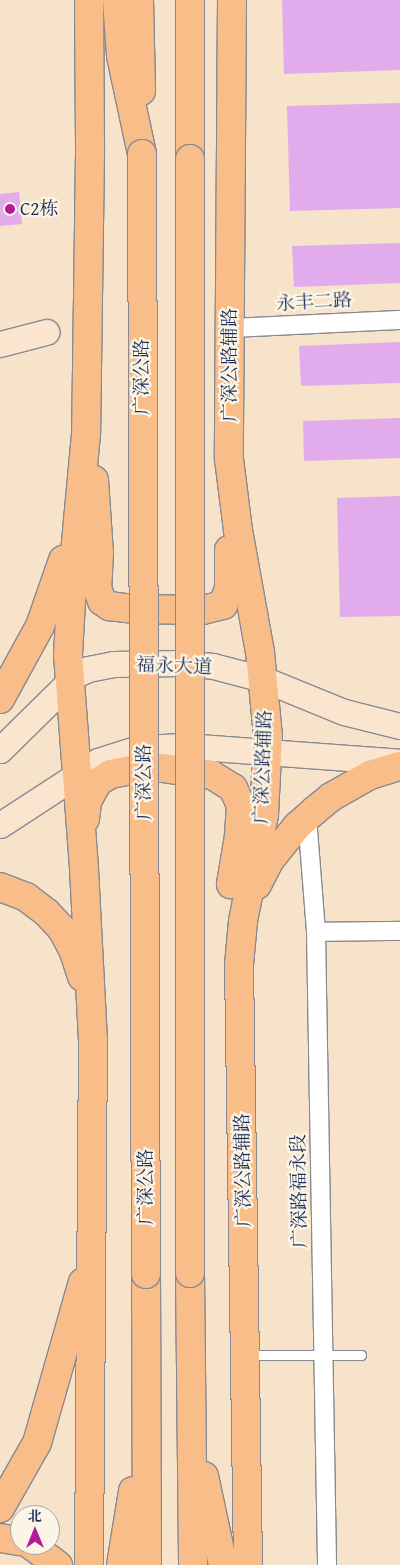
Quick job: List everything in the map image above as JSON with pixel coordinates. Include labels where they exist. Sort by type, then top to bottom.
[{"type":"main road","points":[[89,0],[90,154],[86,434],[69,625],[69,681],[84,870],[93,1039],[93,1247],[89,1565]]},
{"type":"main road","points":[[117,0],[121,56],[142,154]]},
{"type":"main road","name":"广深公路","points":[[140,0],[147,1565]]},
{"type":"main road","points":[[190,0],[190,1273],[193,1565]]},
{"type":"main road","name":"广深公路辅路","points":[[232,0],[229,459],[238,530],[252,603],[263,679],[268,752],[264,815],[243,921],[239,987],[248,1565]]},
{"type":"main road","points":[[0,344],[46,332]]},
{"type":"main road","points":[[86,434],[98,516],[99,595],[102,601],[109,606],[120,608],[203,610],[222,605],[227,597],[230,578],[227,519],[229,459]]},
{"type":"main road","points":[[0,699],[40,626],[80,506]]},
{"type":"main road","name":"福永大道","points":[[0,750],[69,681],[88,669],[100,666],[180,663],[213,666],[263,679],[344,712],[400,726]]},
{"type":"main road","points":[[0,826],[98,761],[140,748],[184,746],[400,764]]},
{"type":"main road","points":[[243,921],[269,861],[307,817],[350,785],[400,764]]},
{"type":"main road","points":[[84,870],[87,802],[100,781],[111,774],[141,768],[162,768],[197,772],[225,781],[233,788],[242,805],[228,926],[230,949],[239,987]]},
{"type":"main road","points":[[0,887],[26,897],[47,913],[62,929],[74,952],[82,978],[93,1039]]},
{"type":"main road","points":[[0,1508],[37,1443],[93,1247]]},
{"type":"main road","points":[[121,1565],[147,1410]]},
{"type":"main road","points":[[192,1421],[223,1565]]},
{"type":"main road","points":[[44,1555],[58,1565]]},
{"type":"street","name":"永丰二路","points":[[230,328],[400,320]]},
{"type":"street","name":"广深路福永段","points":[[307,817],[316,932],[327,1565]]},
{"type":"street","points":[[316,932],[400,931]]},
{"type":"lane","points":[[246,1355],[361,1355]]},
{"type":"building","points":[[282,0],[400,0],[400,70],[284,74]]},
{"type":"building","points":[[400,103],[400,208],[290,211],[287,106]]},
{"type":"building","name":"C2栋","points":[[19,192],[22,224],[0,226],[0,194]]},
{"type":"building","points":[[400,243],[400,283],[294,287],[292,246]]},
{"type":"building","points":[[400,342],[400,383],[301,386],[299,346]]},
{"type":"building","points":[[400,418],[400,458],[304,461],[303,421]]},
{"type":"building","points":[[400,496],[400,616],[340,617],[337,498]]},
{"type":"place","name":"C2栋","points":[[10,209]]}]
